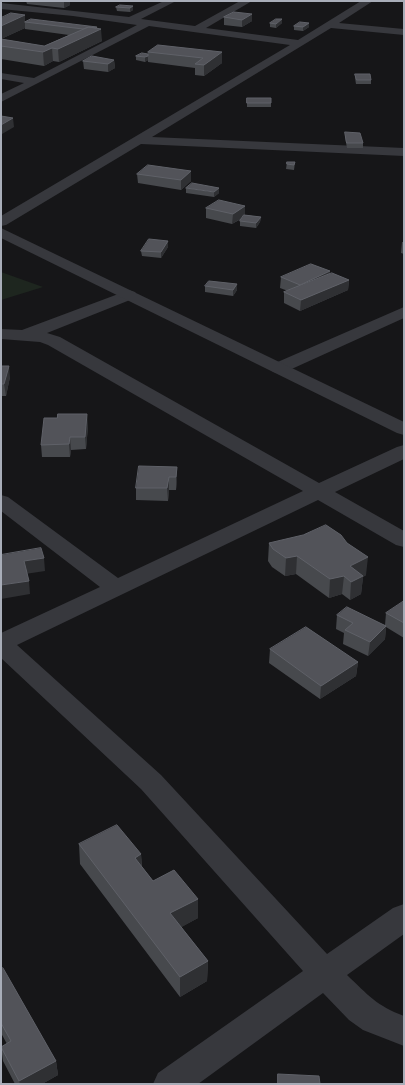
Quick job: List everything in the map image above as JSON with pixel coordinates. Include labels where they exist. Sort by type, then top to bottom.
[{"type":"street","points":[[131,20],[171,1]]},
{"type":"street","points":[[197,29],[247,1]]},
{"type":"street","points":[[1,222],[368,1]]},
{"type":"street","points":[[73,13],[93,4]]},
{"type":"street","points":[[1,6],[131,20],[299,43]]},
{"type":"street","points":[[1,99],[148,23]]},
{"type":"street","points":[[327,25],[404,32]]},
{"type":"street","points":[[1,76],[35,82]]},
{"type":"street","points":[[139,140],[404,152]]},
{"type":"street","points":[[1,232],[404,429]]},
{"type":"street","points":[[26,335],[129,295]]},
{"type":"street","points":[[279,368],[404,312]]},
{"type":"street","points":[[1,334],[42,337],[54,341],[404,540]]},
{"type":"street","points":[[404,450],[1,644],[151,782],[325,974],[361,1010],[376,1020],[404,1031]]},
{"type":"street","points":[[1,501],[116,588]]},
{"type":"street","points":[[170,1084],[404,917]]},
{"type":"shaded area","points":[[1,272],[43,287],[1,300]]},
{"type":"building","points":[[120,5],[133,6],[130,8],[116,7]]},
{"type":"building","points":[[234,12],[252,14],[242,20],[224,17]]},
{"type":"building","points":[[11,13],[25,15],[1,26],[1,18]]},
{"type":"building","points":[[31,19],[97,27],[83,29],[25,22]]},
{"type":"building","points":[[276,19],[282,19],[276,24],[270,23]]},
{"type":"building","points":[[300,22],[309,23],[303,27],[294,26]]},
{"type":"building","points":[[89,27],[101,29],[58,49],[52,48],[43,52],[1,46],[1,39],[44,46]]},
{"type":"building","points":[[158,45],[222,52],[204,65],[195,64],[203,58],[148,52]]},
{"type":"building","points":[[142,53],[148,54],[148,56],[136,56]]},
{"type":"building","points":[[92,56],[114,60],[108,64],[83,61]]},
{"type":"building","points":[[355,74],[370,74],[371,80],[357,80]]},
{"type":"building","points":[[247,98],[271,98],[271,103],[247,103]]},
{"type":"building","points":[[1,116],[13,118],[1,125]]},
{"type":"building","points":[[345,132],[360,133],[363,143],[347,143]]},
{"type":"building","points":[[287,162],[295,162],[294,165],[287,164]]},
{"type":"building","points":[[148,165],[191,171],[181,180],[137,174]]},
{"type":"building","points":[[192,183],[219,188],[214,192],[186,188]]},
{"type":"building","points":[[219,200],[245,206],[233,214],[206,208]]},
{"type":"building","points":[[244,215],[261,217],[256,223],[240,221]]},
{"type":"building","points":[[149,239],[168,241],[161,252],[141,251]]},
{"type":"building","points":[[311,264],[330,271],[300,285],[281,277]]},
{"type":"building","points":[[332,273],[349,280],[301,300],[284,292]]},
{"type":"building","points":[[209,281],[237,284],[233,290],[205,286]]},
{"type":"building","points":[[1,366],[9,366],[4,384],[1,384]]},
{"type":"building","points":[[58,414],[87,414],[85,437],[70,437],[69,444],[41,445],[44,418],[57,418]]},
{"type":"building","points":[[139,466],[177,467],[176,477],[169,477],[167,488],[136,488]]},
{"type":"building","points":[[326,525],[341,535],[347,543],[368,557],[350,566],[363,576],[351,582],[344,576],[330,579],[297,556],[286,558],[273,549],[269,543],[303,535]]},
{"type":"building","points":[[41,548],[44,558],[24,561],[29,581],[1,585],[1,555]]},
{"type":"building","points":[[404,601],[404,623],[386,613]]},
{"type":"building","points":[[347,607],[386,626],[370,642],[345,630],[353,623],[337,615]]},
{"type":"building","points":[[306,627],[358,662],[321,686],[270,649]]},
{"type":"building","points":[[117,825],[141,854],[135,858],[153,881],[174,870],[198,899],[170,913],[208,961],[180,977],[79,844]]},
{"type":"building","points":[[3,968],[56,1061],[19,1081],[1,1047],[11,1041],[1,1023],[1,969]]},
{"type":"building","points":[[278,1074],[319,1076],[320,1084],[278,1084]]}]
